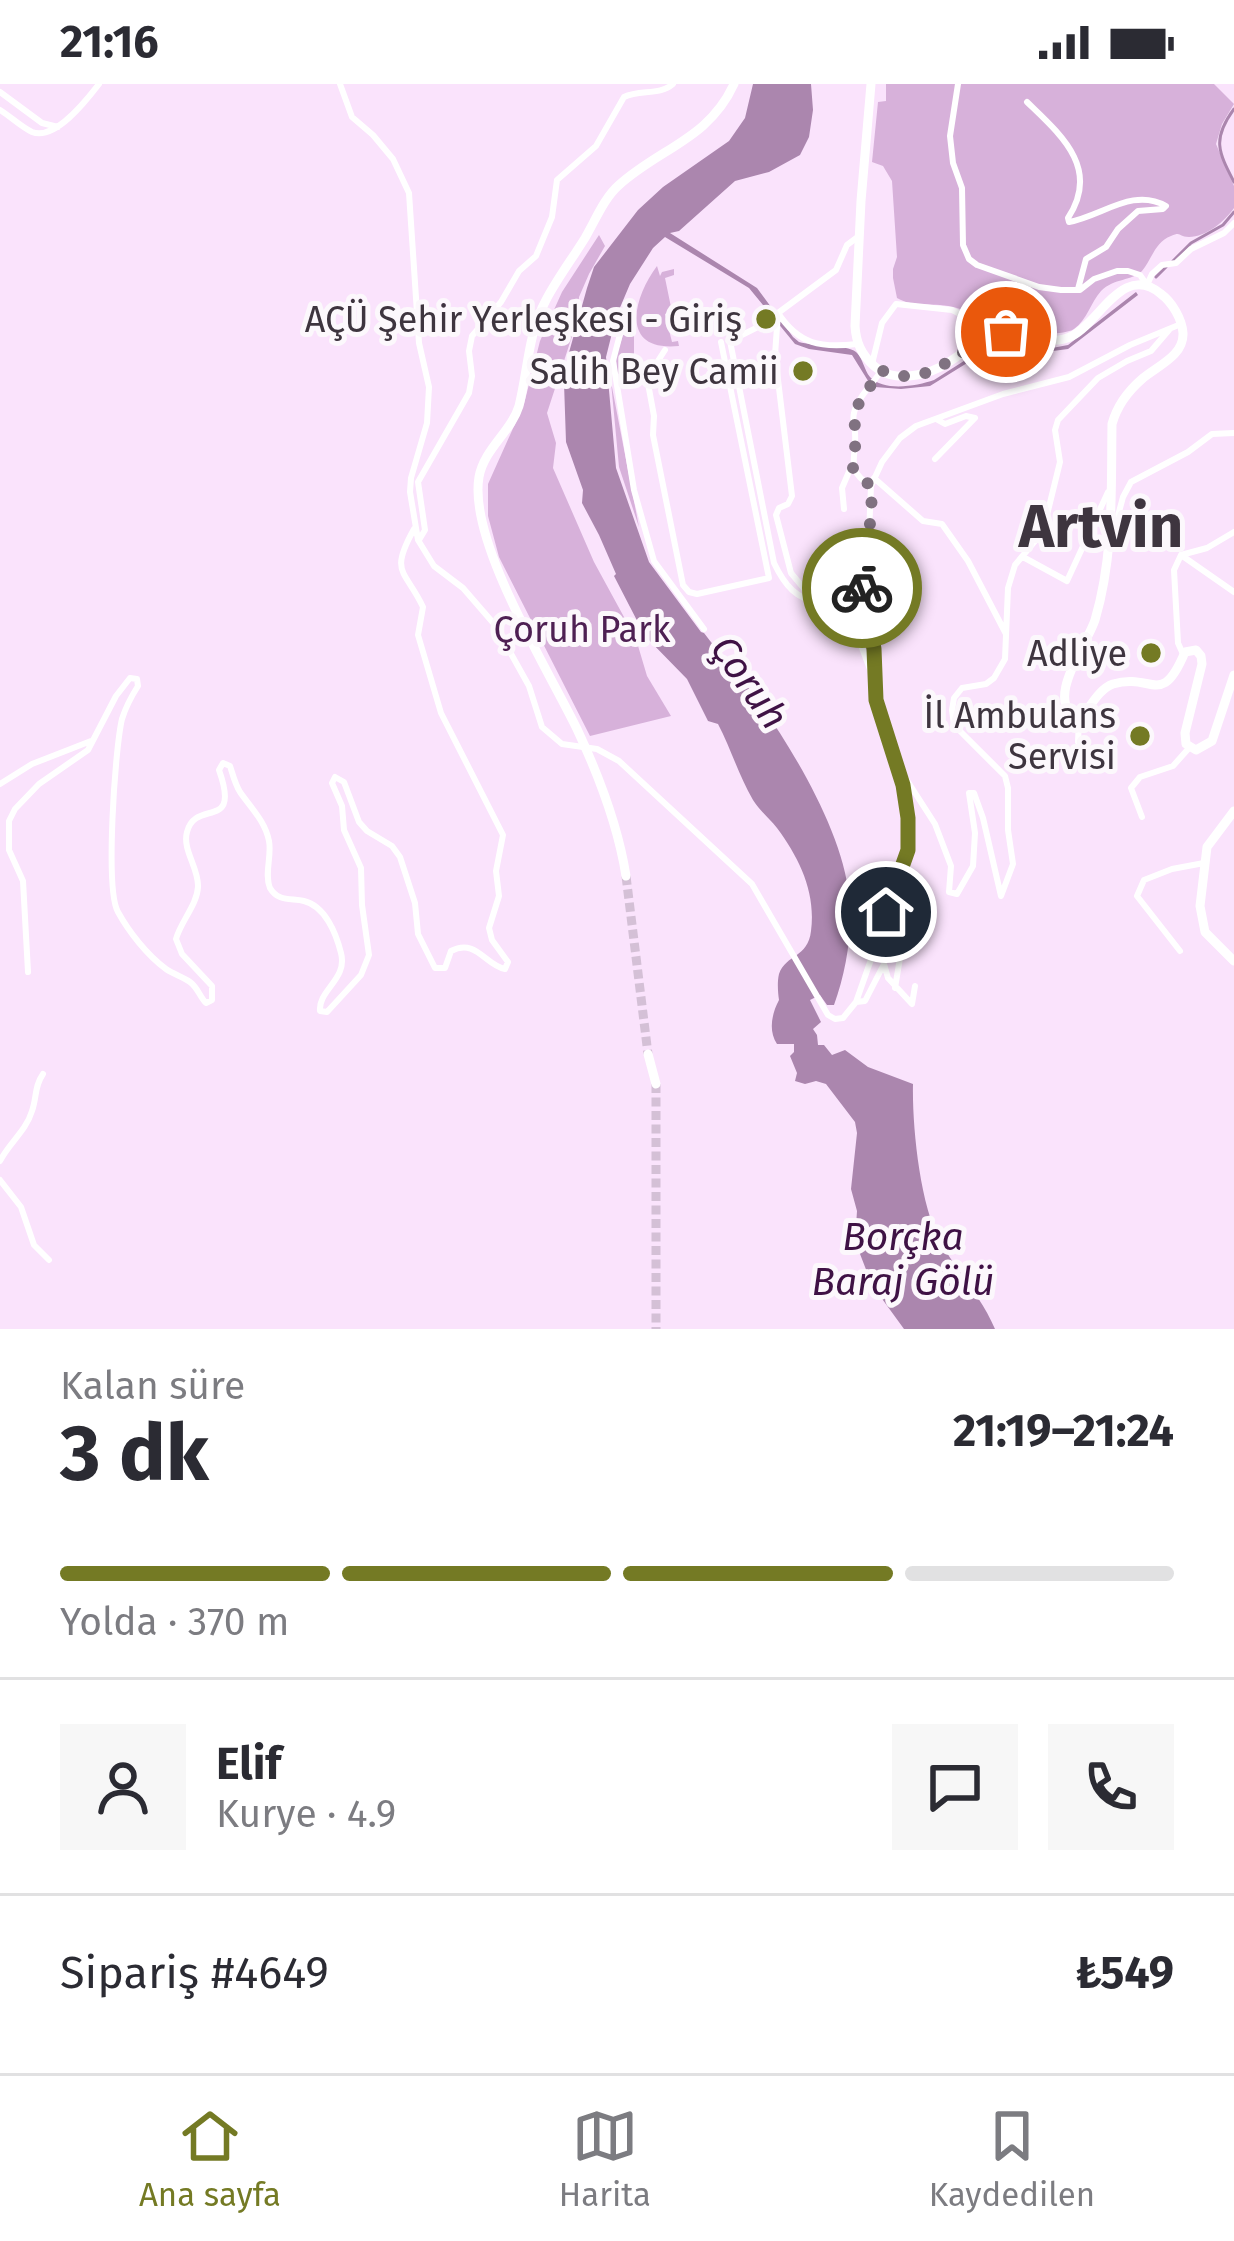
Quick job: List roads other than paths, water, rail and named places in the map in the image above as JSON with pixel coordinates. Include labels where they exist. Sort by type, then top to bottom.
[{"type":"main road","points":[[626,876],[620,843],[586,748],[490,549],[478,501],[479,475],[517,412],[533,330],[545,301],[607,200],[619,185],[705,126],[734,84]]},
{"type":"main road","points":[[872,84],[855,318],[857,344],[875,375],[927,373],[999,333],[1066,339],[1131,285],[1147,285],[1166,298],[1183,340],[1174,355],[1136,385],[1115,412],[1109,547],[1094,621],[1067,685],[1066,711],[1079,720],[1107,687],[1167,682],[1184,654],[1196,650],[1202,660],[1185,739],[1189,748],[1201,749],[1212,741],[1234,675]]},
{"type":"main road","points":[[1234,812],[1210,841],[1200,897],[1203,926],[1234,961]]},
{"type":"main road","points":[[648,1054],[656,1084]]},
{"type":"street","points":[[0,110],[33,132],[49,134],[99,84]]},
{"type":"street","points":[[340,84],[352,117],[392,159],[409,193],[419,344],[429,387],[427,423],[411,478],[418,540],[434,566],[463,588],[495,625],[529,686],[542,727],[562,744],[604,752],[619,761],[736,868],[758,892],[828,1015],[835,1019],[843,1018],[856,1002],[908,850],[906,805],[876,700],[874,649],[861,580],[873,482],[882,461],[905,433],[1003,394],[1069,376],[1176,326]]},
{"type":"street","points":[[418,540],[425,530],[418,482],[469,393],[472,336],[519,271],[536,256],[552,217],[557,180],[596,146],[624,97],[673,84]]},
{"type":"street","points":[[958,84],[950,136],[962,188],[967,255],[977,265],[1039,287],[1076,291],[1123,270],[1140,275],[1147,285]]},
{"type":"street","points":[[0,92],[42,123],[58,128]]},
{"type":"street","points":[[1027,102],[1058,130],[1073,154],[1078,196],[1070,222],[1138,198],[1166,206],[1142,209],[1124,222],[1106,248],[1084,262],[1076,291]]},
{"type":"street","points":[[1147,285],[1162,265],[1176,262],[1234,223]]},
{"type":"street","points":[[726,342],[777,316],[836,270],[847,245],[859,236]]},
{"type":"street","points":[[844,509],[842,488],[853,463],[856,437],[854,412],[875,375],[882,323],[896,304],[952,310],[999,333]]},
{"type":"street","points":[[633,308],[624,319],[613,361],[634,490],[655,561],[704,629]]},
{"type":"street","points":[[777,316],[803,340],[857,344]]},
{"type":"street","points":[[777,316],[777,375],[792,496],[777,510],[776,518],[789,568],[806,591],[843,610],[853,621],[874,675]]},
{"type":"street","points":[[897,765],[935,824],[951,866],[949,892],[957,894],[973,866],[975,833],[969,794],[974,793],[1000,896],[1013,864],[1008,788],[1005,776],[954,725],[954,698],[962,688],[994,678],[1005,659],[1008,588],[1015,565],[1040,536],[1046,519],[1060,462],[1054,430],[1058,420],[1098,378],[1151,351],[1176,326]]},
{"type":"street","points":[[664,350],[647,378],[654,439],[683,585],[697,594],[769,578],[726,342]]},
{"type":"street","points":[[726,342],[774,563],[799,597],[832,605]]},
{"type":"street","points":[[935,459],[975,418],[966,416],[945,424],[936,419]]},
{"type":"street","points":[[1109,547],[1131,482],[1212,434],[1234,433]]},
{"type":"street","points":[[853,463],[858,476],[873,482],[923,521],[942,524],[968,561],[1007,637]]},
{"type":"street","points":[[1023,557],[1067,581],[1112,483]]},
{"type":"street","points":[[28,972],[23,881],[9,850],[9,821],[33,790],[88,750],[128,679],[137,679],[138,686],[122,720],[114,780],[114,904],[149,953],[193,985],[203,1003],[212,1000],[212,986],[182,954],[176,939],[198,888],[186,842],[188,830],[195,820],[225,802],[219,768],[226,762],[268,836],[271,889],[283,899],[320,910],[341,952],[340,973],[319,1002],[320,1011],[327,1012],[356,980],[369,956],[361,868],[344,830],[334,777],[344,782],[363,828],[387,842],[400,857],[415,903],[417,930],[435,968],[445,968],[452,951],[462,946],[505,969],[508,962],[489,928],[499,896],[496,872],[504,841],[446,727],[418,635],[423,607],[401,573],[400,562],[416,524]]},
{"type":"street","points":[[1184,654],[1178,643],[1174,570],[1181,555],[1207,548],[1234,532]]},
{"type":"street","points":[[1181,555],[1234,592]]},
{"type":"street","points":[[1079,720],[1078,742],[1082,750],[1095,756]]},
{"type":"street","points":[[0,784],[32,764],[92,741]]},
{"type":"street","points":[[1142,817],[1132,788],[1141,777],[1173,766],[1189,748]]},
{"type":"street","points":[[1180,951],[1137,896],[1144,880],[1204,863]]},
{"type":"street","points":[[896,988],[909,931]]},
{"type":"street","points":[[856,1002],[865,1001],[884,964],[888,978],[912,1004],[915,986]]},
{"type":"street","points":[[0,1161],[33,1110],[34,1086],[43,1074]]},
{"type":"street","points":[[0,1180],[21,1207],[34,1245],[50,1260]]},
{"type":"water","name":"Borçka Baraj Gölü","points":[[753,84],[811,84],[809,137],[800,155],[769,172],[735,181],[679,231],[670,233],[757,288],[799,342],[851,349],[876,382],[910,386],[934,380],[997,340],[1017,339],[1052,348],[1068,345],[1136,292],[1138,295],[1068,349],[1053,351],[1001,342],[930,386],[875,387],[852,355],[795,344],[749,288],[665,237],[630,284],[606,357],[616,468],[649,562],[765,711],[797,761],[825,816],[845,871],[850,910],[845,966],[834,1005],[827,1005],[820,995],[810,1000],[821,1022],[813,1029],[818,1045],[832,1055],[845,1050],[868,1067],[913,1084],[919,1165],[933,1226],[995,1329],[904,1329],[872,1285],[855,1241],[857,1211],[851,1189],[855,1122],[826,1084],[795,1081],[790,1056],[794,1044],[777,1044],[773,1033],[779,974],[806,946],[811,931],[804,877],[785,840],[753,800],[718,724],[708,721],[687,679],[645,636],[582,503],[583,490],[566,442],[568,356],[594,267],[638,210],[729,141],[745,118]]},
{"type":"waterway","points":[[1234,109],[1220,137],[1224,162],[1234,182]]},
{"type":"waterway","points":[[1173,261],[1234,212]]},
{"type":"waterway","points":[[1156,277],[1166,267]]},
{"type":"tunnel","points":[[626,876],[648,1054]]},
{"type":"tunnel","points":[[656,1084],[656,1329]]},
{"type":"place","name":"AÇÜ Şehir Yerleşkesi - Giriş","points":[[766,319]]},
{"type":"place","name":"Salih Bey Camii","points":[[803,371]]},
{"type":"place","name":"Adliye","points":[[1151,653]]},
{"type":"place","name":"İl Ambulans Servisi","points":[[1140,736]]},
{"type":"district","name":"Artvin","points":[[1101,526]]},
{"type":"park label","name":"Çoruh Park","points":[[582,629]]},
{"type":"water label","name":"Çoruh","points":[[750,682]]}]
